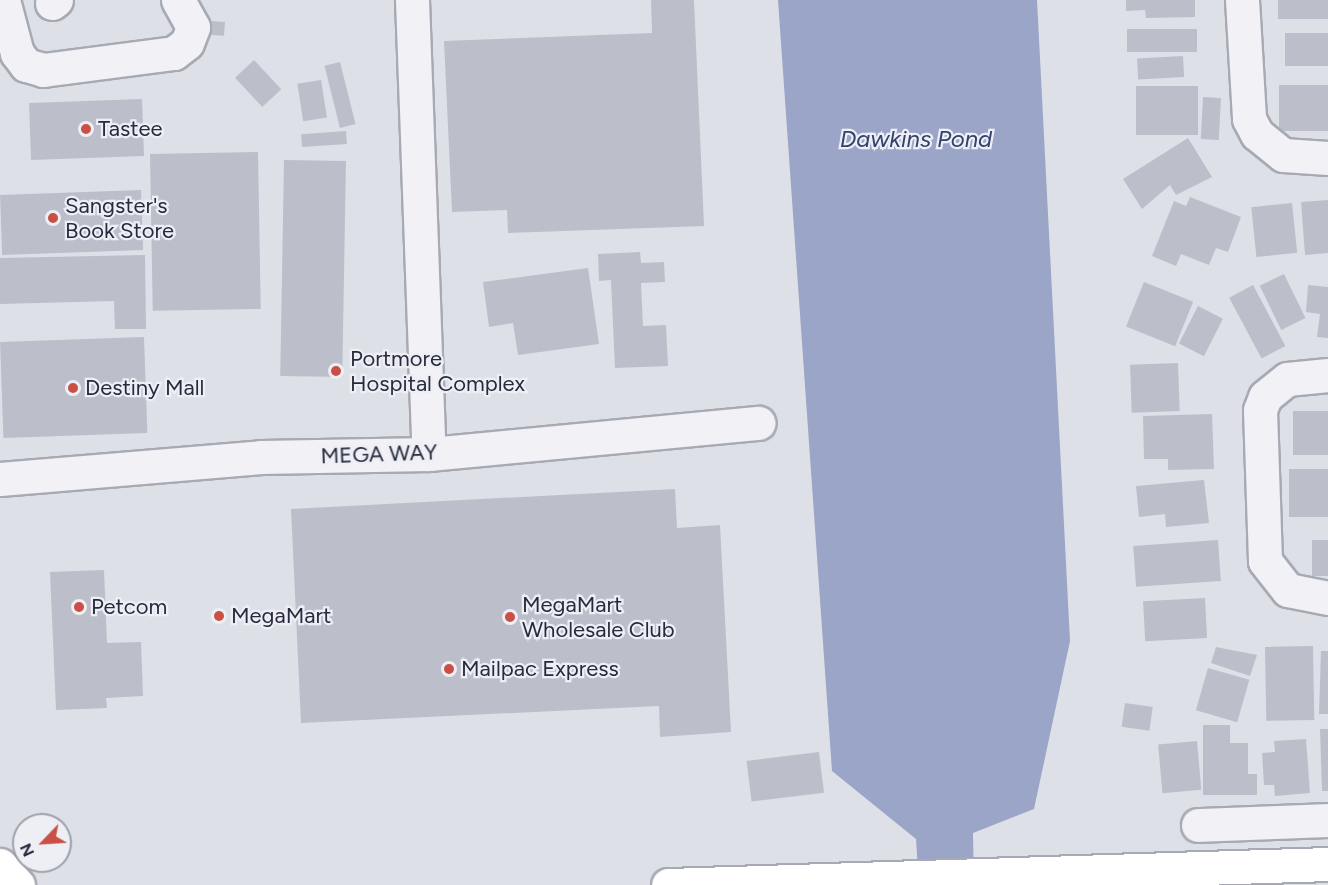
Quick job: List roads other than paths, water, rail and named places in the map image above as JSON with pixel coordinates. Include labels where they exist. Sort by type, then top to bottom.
[{"type":"main road","points":[[668,885],[906,875],[1328,864]]},
{"type":"main road","points":[[0,865],[18,885]]},
{"type":"street","points":[[3,0],[17,53],[26,65],[43,70],[174,53],[187,43],[193,27],[178,0]]},
{"type":"street","points":[[412,0],[429,454]]},
{"type":"street","points":[[1242,0],[1249,119],[1257,134],[1283,155],[1328,158]]},
{"type":"street","points":[[1328,375],[1287,379],[1265,397],[1260,410],[1265,561],[1288,590],[1328,598]]},
{"type":"street","name":"MEGA WAY","points":[[0,479],[261,457],[429,454],[759,423]]},
{"type":"street","points":[[1198,825],[1328,820]]},
{"type":"water","name":"Dawkins Pond","points":[[778,0],[1037,0],[1070,641],[1034,809],[973,833],[974,885],[919,885],[916,839],[832,771]]},
{"type":"place","name":"Tastee","points":[[86,129]]},
{"type":"place","name":"Sangster's Book Store","points":[[53,218]]},
{"type":"place","name":"Portmore Hospital Complex","points":[[336,371]]},
{"type":"place","name":"Destiny Mall","points":[[73,388]]},
{"type":"place","name":"Petcom","points":[[79,607]]},
{"type":"place","name":"MegaMart","points":[[219,616]]},
{"type":"place","name":"MegaMart Wholesale Club","points":[[510,617]]},
{"type":"place","name":"Mailpac Express","points":[[449,669]]}]
